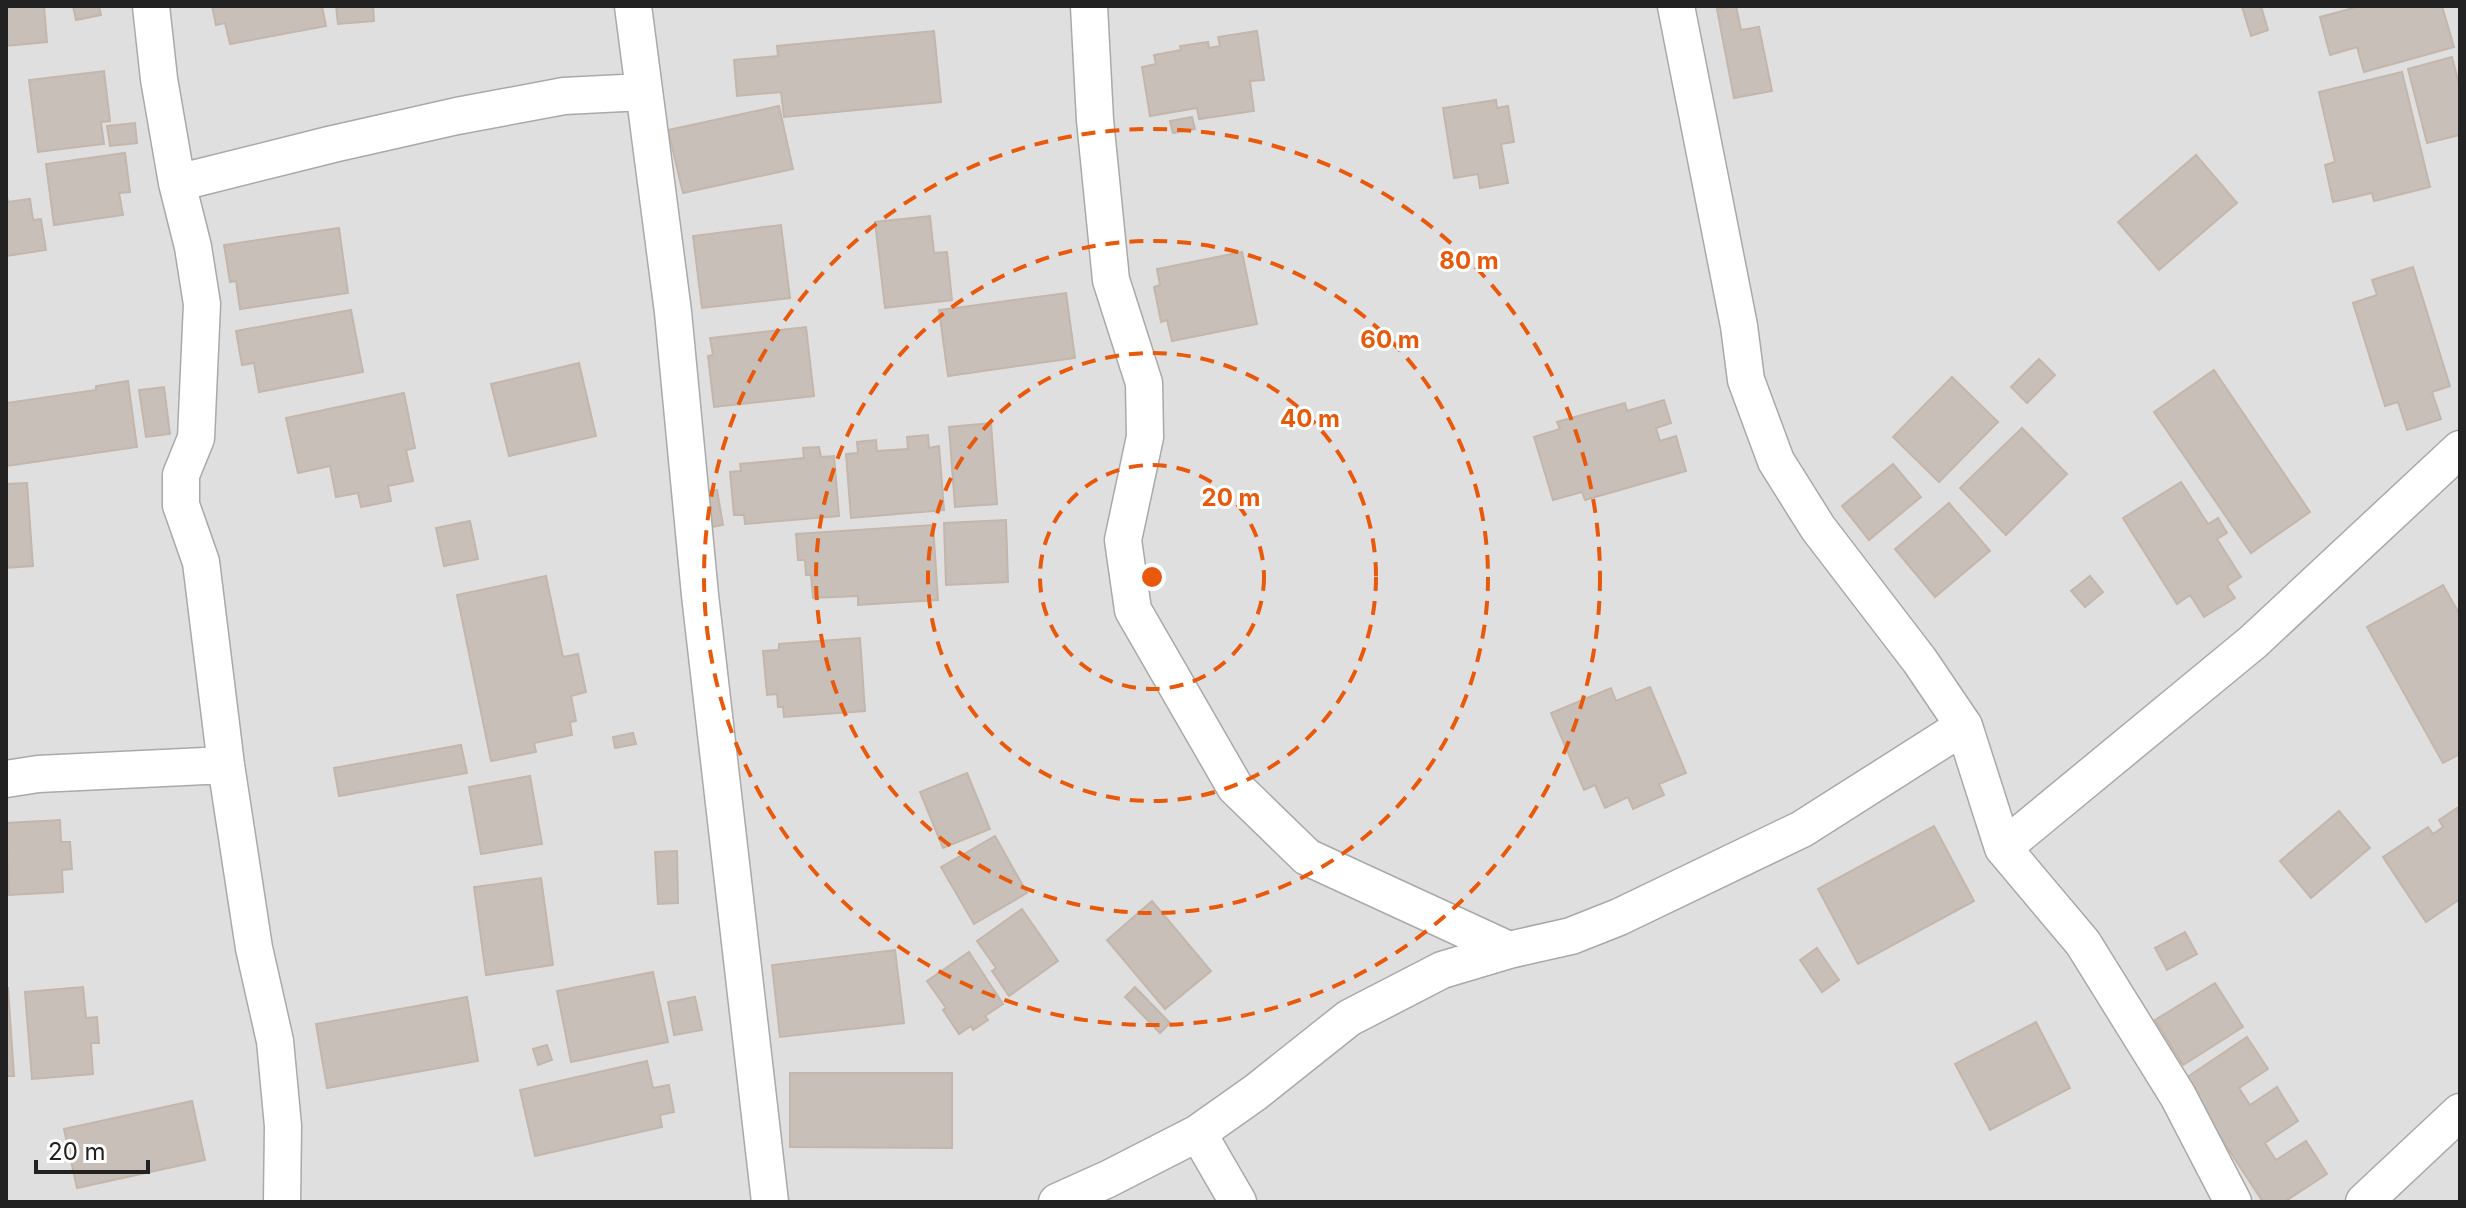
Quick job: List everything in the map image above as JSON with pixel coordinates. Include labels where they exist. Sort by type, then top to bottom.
[{"type":"street","points":[[151,6],[159,79],[202,304],[196,438],[181,475],[181,505],[201,562],[226,765],[254,948],[275,1041],[283,1126],[282,1202]]},
{"type":"street","points":[[633,6],[673,312],[701,611],[770,1202]]},
{"type":"street","points":[[1089,6],[1095,120],[1111,280],[1144,383],[1145,437],[1123,540],[1133,610],[1235,787],[1307,857],[1509,950]]},
{"type":"street","points":[[1676,6],[1739,326],[1746,380],[1776,461],[1818,528],[1902,637],[1964,726],[2003,848],[2083,943],[2178,1096],[2233,1202]]},
{"type":"street","points":[[177,183],[457,116],[564,96],[643,92]]},
{"type":"street","points":[[2003,848],[2253,642],[2460,449]]},
{"type":"street","points":[[1057,1202],[1198,1133],[1256,1092],[1349,1018],[1442,970],[1571,936],[1619,917],[1802,829],[1964,726]]},
{"type":"street","points":[[6,779],[38,774],[226,765]]},
{"type":"street","points":[[2364,1202],[2460,1112]]},
{"type":"street","points":[[1198,1133],[1238,1202]]},
{"type":"shaded area","points":[[6,6],[2460,6],[2460,1202],[6,1202]]},
{"type":"building","points":[[6,6],[44,6],[47,42],[6,46]]},
{"type":"building","points":[[73,6],[99,6],[101,15],[76,20]]},
{"type":"building","points":[[212,6],[322,6],[326,26],[230,44],[225,23],[216,25]]},
{"type":"building","points":[[336,6],[373,6],[374,21],[338,24]]},
{"type":"building","points":[[1736,6],[1741,30],[1759,27],[1772,91],[1734,98],[1717,9]]},
{"type":"building","points":[[2261,6],[2268,30],[2251,36],[2242,7]]},
{"type":"building","points":[[2361,6],[2442,6],[2454,47],[2364,72],[2357,47],[2330,55],[2320,17]]},
{"type":"building","points":[[934,31],[941,102],[784,117],[781,92],[737,96],[734,60],[778,56],[777,46]]},
{"type":"building","points":[[1257,31],[1264,80],[1250,81],[1254,111],[1199,119],[1197,108],[1150,116],[1142,67],[1156,64],[1154,55],[1181,50],[1180,46],[1208,42],[1209,48],[1220,46],[1218,37]]},
{"type":"building","points":[[2452,57],[2460,88],[2460,135],[2427,143],[2408,69]]},
{"type":"building","points":[[104,71],[110,121],[101,122],[104,144],[38,152],[29,80]]},
{"type":"building","points":[[2402,72],[2430,187],[2374,201],[2372,193],[2333,202],[2325,165],[2335,162],[2319,92]]},
{"type":"building","points":[[1496,100],[1497,108],[1508,106],[1514,142],[1501,144],[1508,183],[1480,188],[1478,174],[1454,178],[1443,108]]},
{"type":"building","points":[[779,106],[793,169],[683,193],[668,130]]},
{"type":"building","points":[[1192,117],[1195,129],[1173,133],[1170,121]]},
{"type":"building","points":[[135,123],[137,143],[110,146],[107,126]]},
{"type":"building","points":[[125,153],[130,192],[119,193],[123,215],[54,225],[46,164]]},
{"type":"building","points":[[2196,155],[2237,203],[2159,270],[2118,222]]},
{"type":"building","points":[[6,192],[8,202],[30,199],[33,220],[41,219],[46,250],[6,256]]},
{"type":"building","points":[[930,216],[934,253],[947,252],[952,300],[885,308],[875,222]]},
{"type":"building","points":[[781,225],[790,298],[702,308],[693,236]]},
{"type":"building","points":[[339,228],[348,293],[240,309],[236,281],[230,282],[224,245]]},
{"type":"building","points":[[1242,252],[1257,324],[1172,341],[1167,320],[1161,322],[1154,287],[1160,285],[1157,269]]},
{"type":"building","points":[[2413,267],[2450,386],[2432,392],[2441,419],[2407,430],[2398,402],[2385,406],[2353,303],[2377,295],[2372,280]]},
{"type":"building","points":[[1066,293],[1075,358],[948,376],[939,310]]},
{"type":"building","points":[[351,310],[363,372],[259,392],[254,363],[242,365],[236,331]]},
{"type":"building","points":[[806,327],[814,396],[714,407],[708,356],[713,355],[710,338]]},
{"type":"building","points":[[2039,359],[2055,375],[2027,403],[2011,387]]},
{"type":"building","points":[[579,363],[596,436],[509,456],[491,384]]},
{"type":"building","points":[[2214,370],[2310,512],[2251,553],[2154,412]]},
{"type":"building","points":[[1952,377],[1998,422],[1939,482],[1893,437]]},
{"type":"building","points":[[128,381],[137,447],[6,466],[6,403],[96,390],[96,386]]},
{"type":"building","points":[[164,387],[170,434],[146,437],[139,390]]},
{"type":"building","points":[[404,393],[415,448],[406,450],[413,481],[388,486],[391,501],[361,507],[358,493],[336,497],[330,466],[298,473],[286,418]]},
{"type":"building","points":[[1664,400],[1671,423],[1656,428],[1660,441],[1676,436],[1686,471],[1585,500],[1582,492],[1553,500],[1534,437],[1560,429],[1557,422],[1625,403],[1627,411]]},
{"type":"building","points":[[991,423],[997,504],[955,507],[949,427]]},
{"type":"building","points":[[2022,428],[2067,474],[2006,535],[1960,488]]},
{"type":"building","points":[[928,435],[929,448],[939,446],[944,510],[851,518],[846,454],[858,453],[857,442],[876,440],[877,451],[908,449],[907,437]]},
{"type":"building","points":[[819,447],[821,457],[834,456],[839,516],[745,524],[744,515],[734,515],[730,472],[741,471],[740,464],[804,458],[803,448]]},
{"type":"building","points":[[1893,464],[1921,497],[1869,540],[1842,506]]},
{"type":"building","points":[[2181,482],[2208,524],[2218,518],[2227,533],[2217,539],[2241,577],[2227,586],[2235,598],[2204,617],[2190,595],[2177,604],[2123,518]]},
{"type":"building","points":[[27,483],[33,566],[6,568],[6,484]]},
{"type":"building","points":[[717,490],[723,525],[701,529],[695,493]]},
{"type":"building","points":[[1949,503],[1990,551],[1935,597],[1895,549]]},
{"type":"building","points":[[1006,520],[1008,582],[946,585],[944,523]]},
{"type":"building","points":[[470,521],[478,559],[444,566],[436,528]]},
{"type":"building","points":[[933,525],[938,600],[858,605],[858,596],[813,598],[811,575],[806,575],[805,560],[798,560],[796,534]]},
{"type":"building","points":[[546,576],[563,657],[578,654],[586,692],[571,696],[576,721],[570,722],[572,735],[534,743],[536,752],[491,761],[457,595]]},
{"type":"building","points":[[2090,576],[2103,592],[2085,607],[2071,591]]},
{"type":"building","points":[[2443,585],[2460,615],[2460,754],[2443,763],[2367,627]]},
{"type":"building","points":[[860,638],[865,711],[784,717],[783,707],[778,707],[777,694],[767,695],[763,651],[779,650],[779,644]]},
{"type":"building","points":[[1650,687],[1686,773],[1659,784],[1664,795],[1633,809],[1628,797],[1605,808],[1595,785],[1584,790],[1551,713],[1611,688],[1616,701]]},
{"type":"building","points":[[633,733],[636,744],[615,748],[613,737]]},
{"type":"building","points":[[461,745],[467,773],[339,796],[334,768]]},
{"type":"building","points":[[967,773],[990,829],[943,848],[920,792]]},
{"type":"building","points":[[530,776],[542,844],[481,854],[469,787]]},
{"type":"building","points":[[2457,808],[2460,814],[2460,899],[2426,922],[2383,857],[2428,827],[2433,834],[2443,827],[2439,820]]},
{"type":"building","points":[[2339,811],[2370,848],[2311,898],[2280,861]]},
{"type":"building","points":[[60,820],[61,842],[70,842],[72,869],[62,870],[63,892],[9,895],[6,823]]},
{"type":"building","points":[[1934,826],[1974,901],[1858,964],[1818,889]]},
{"type":"building","points":[[995,836],[1027,893],[974,924],[941,867]]},
{"type":"building","points":[[677,851],[678,903],[658,904],[655,852]]},
{"type":"building","points":[[541,878],[553,965],[486,975],[474,887]]},
{"type":"building","points":[[1152,901],[1211,971],[1165,1009],[1107,940]]},
{"type":"building","points":[[1022,909],[1058,961],[1009,996],[992,971],[996,968],[977,941]]},
{"type":"building","points":[[2185,932],[2197,954],[2167,970],[2155,948]]},
{"type":"building","points":[[1817,948],[1839,980],[1822,992],[1800,960]]},
{"type":"building","points":[[895,950],[904,1023],[780,1037],[772,965]]},
{"type":"building","points":[[969,952],[1003,1004],[985,1016],[988,1020],[973,1030],[971,1026],[959,1034],[927,981]]},
{"type":"building","points":[[653,972],[668,1042],[571,1062],[557,991]]},
{"type":"building","points":[[2215,983],[2243,1027],[2183,1065],[2155,1020]]},
{"type":"building","points":[[83,987],[86,1018],[97,1017],[99,1043],[91,1043],[93,1074],[32,1079],[25,992]]},
{"type":"building","points":[[1135,987],[1170,1023],[1160,1033],[1125,997]]},
{"type":"building","points":[[8,988],[14,1076],[6,1076]]},
{"type":"building","points":[[467,997],[478,1061],[327,1088],[316,1024]]},
{"type":"building","points":[[695,997],[702,1030],[674,1035],[668,1002]]},
{"type":"building","points":[[2036,1022],[2070,1088],[1990,1130],[1955,1064]]},
{"type":"building","points":[[2247,1037],[2268,1069],[2239,1088],[2250,1105],[2277,1087],[2298,1121],[2265,1143],[2276,1160],[2306,1141],[2327,1174],[2284,1202],[2263,1202],[2183,1080]]},
{"type":"building","points":[[547,1045],[552,1060],[538,1065],[533,1049]]},
{"type":"building","points":[[647,1061],[653,1088],[669,1085],[674,1112],[660,1115],[662,1127],[535,1156],[520,1090]]},
{"type":"building","points":[[790,1073],[952,1073],[952,1148],[790,1147]]},
{"type":"building","points":[[192,1101],[205,1160],[77,1188],[64,1129]]}]
